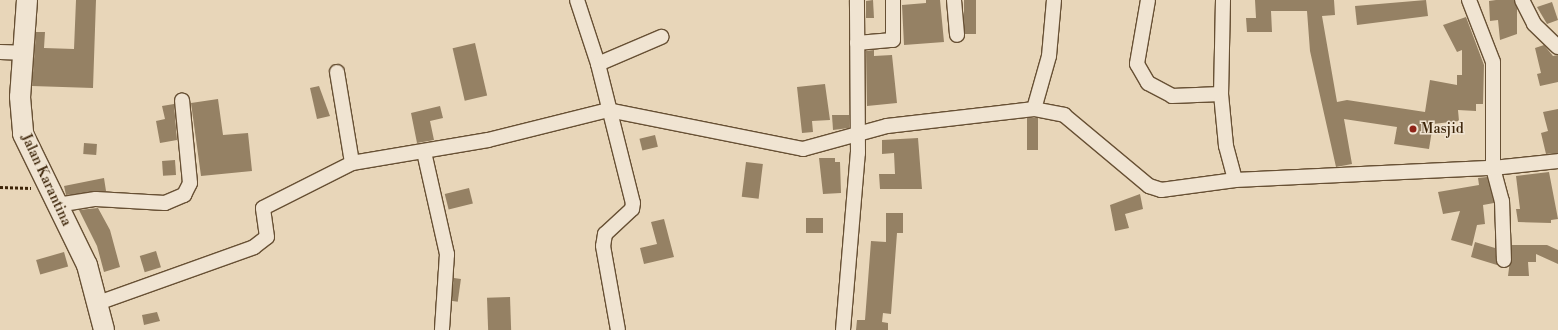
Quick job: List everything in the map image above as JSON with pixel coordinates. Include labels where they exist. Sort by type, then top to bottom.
[{"type":"street","name":"Jalan Karantina","points":[[27,0],[20,97],[23,134],[87,265],[104,330]]},
{"type":"street","points":[[577,0],[598,64],[608,110],[633,203],[632,209],[605,234],[603,246],[618,330]]},
{"type":"street","points":[[843,330],[854,234],[858,136],[857,0]]},
{"type":"street","points":[[857,43],[893,40],[893,0]]},
{"type":"street","points":[[954,0],[957,35]]},
{"type":"street","points":[[1034,109],[1049,56],[1054,0]]},
{"type":"street","points":[[1148,0],[1138,64],[1148,83],[1172,96],[1221,94]]},
{"type":"street","points":[[1224,0],[1221,94],[1226,116],[1226,146],[1235,180]]},
{"type":"street","points":[[1469,0],[1493,62],[1493,168],[1502,201],[1504,260]]},
{"type":"street","points":[[1522,0],[1534,24],[1558,47]]},
{"type":"street","points":[[598,64],[661,37]]},
{"type":"street","points":[[0,52],[23,53]]},
{"type":"street","points":[[337,72],[352,163]]},
{"type":"street","points":[[57,206],[96,199],[165,203],[184,195],[190,182],[182,100]]},
{"type":"street","points":[[98,303],[254,248],[267,237],[263,208],[352,163],[424,152],[529,131],[608,110],[785,148],[818,148],[887,126],[1034,109],[1064,115],[1155,189],[1235,180],[1493,168],[1558,161]]},
{"type":"street","points":[[424,152],[446,254],[442,330]]},
{"type":"path","points":[[0,187],[38,188]]},
{"type":"building","points":[[76,0],[96,0],[93,88],[32,86],[36,32],[45,32],[44,48],[74,49]]},
{"type":"building","points":[[873,0],[874,18],[866,18],[866,1]]},
{"type":"building","points":[[926,0],[940,0],[944,42],[904,45],[902,5],[926,3]]},
{"type":"building","points":[[964,0],[976,0],[976,34],[964,34]]},
{"type":"building","points":[[1255,0],[1334,0],[1335,15],[1322,16],[1337,102],[1347,100],[1425,112],[1430,80],[1457,85],[1457,75],[1462,75],[1462,50],[1457,52],[1443,25],[1466,17],[1484,65],[1483,104],[1476,104],[1476,111],[1458,110],[1459,121],[1433,124],[1429,149],[1394,144],[1397,127],[1344,119],[1352,164],[1336,167],[1310,51],[1307,11],[1271,11],[1272,32],[1247,32],[1246,18],[1256,18]]},
{"type":"building","points":[[1426,0],[1428,16],[1357,25],[1355,6]]},
{"type":"building","points":[[1514,0],[1517,8],[1517,34],[1500,40],[1498,20],[1490,21],[1489,1]]},
{"type":"building","points":[[1552,2],[1558,20],[1547,24],[1537,7]]},
{"type":"building","points":[[475,43],[487,96],[465,101],[453,48]]},
{"type":"building","points":[[1544,45],[1553,56],[1558,55],[1558,82],[1540,86],[1537,74],[1541,73],[1535,48]]},
{"type":"building","points":[[874,50],[874,56],[892,55],[897,103],[867,106],[866,51]]},
{"type":"building","points":[[825,84],[830,120],[812,121],[813,132],[802,133],[797,87]]},
{"type":"building","points":[[319,86],[330,116],[317,119],[310,88]]},
{"type":"building","points":[[218,99],[223,135],[248,133],[252,171],[201,176],[191,103]]},
{"type":"building","points":[[174,104],[177,140],[160,143],[156,121],[165,119],[162,106]]},
{"type":"building","points":[[440,106],[443,118],[430,121],[434,140],[417,143],[411,113]]},
{"type":"building","points":[[1558,109],[1558,153],[1546,154],[1541,133],[1548,131],[1543,112]]},
{"type":"building","points":[[832,115],[849,115],[849,128],[833,130]]},
{"type":"building","points":[[1027,118],[1038,118],[1038,150],[1027,150]]},
{"type":"building","points":[[655,135],[658,147],[642,151],[639,139]]},
{"type":"building","points":[[918,138],[922,189],[880,189],[879,174],[895,174],[894,153],[882,154],[882,140]]},
{"type":"building","points":[[84,143],[97,144],[96,155],[83,154]]},
{"type":"building","points":[[819,158],[835,158],[835,162],[840,162],[841,193],[823,194]]},
{"type":"building","points":[[175,160],[176,175],[163,176],[162,161]]},
{"type":"building","points":[[746,162],[763,164],[759,199],[742,197]]},
{"type":"building","points":[[1549,172],[1558,219],[1551,220],[1551,223],[1518,222],[1516,209],[1520,209],[1516,176]]},
{"type":"building","points":[[1487,177],[1494,203],[1483,205],[1485,224],[1477,225],[1472,246],[1451,240],[1460,211],[1443,214],[1438,192],[1479,185],[1478,178]]},
{"type":"building","points":[[104,178],[106,191],[66,195],[64,186]]},
{"type":"building","points":[[469,188],[473,204],[449,210],[445,194]]},
{"type":"building","points":[[1140,194],[1143,209],[1125,214],[1129,228],[1115,231],[1110,205]]},
{"type":"building","points":[[98,208],[110,230],[120,267],[104,272],[97,246],[79,210]]},
{"type":"building","points":[[886,213],[903,213],[903,233],[897,233],[891,314],[883,313],[882,322],[888,323],[888,330],[856,330],[857,320],[865,320],[871,241],[886,242]]},
{"type":"building","points":[[806,218],[823,218],[823,233],[806,233]]},
{"type":"building","points":[[664,219],[674,257],[644,264],[640,248],[657,244],[651,222]]},
{"type":"building","points":[[1475,242],[1495,248],[1497,265],[1471,257]]},
{"type":"building","points":[[1512,245],[1547,245],[1558,250],[1558,264],[1536,254],[1536,262],[1528,262],[1529,276],[1508,276]]},
{"type":"building","points":[[156,251],[161,267],[145,272],[140,256]]},
{"type":"building","points":[[64,252],[68,266],[40,274],[36,260]]},
{"type":"building","points":[[454,278],[461,279],[458,302],[451,301]]},
{"type":"building","points":[[510,297],[511,330],[488,330],[487,298]]},
{"type":"building","points":[[157,312],[160,321],[144,325],[142,315]]},
{"type":"place","name":"Masjid","points":[[1413,129]]}]
